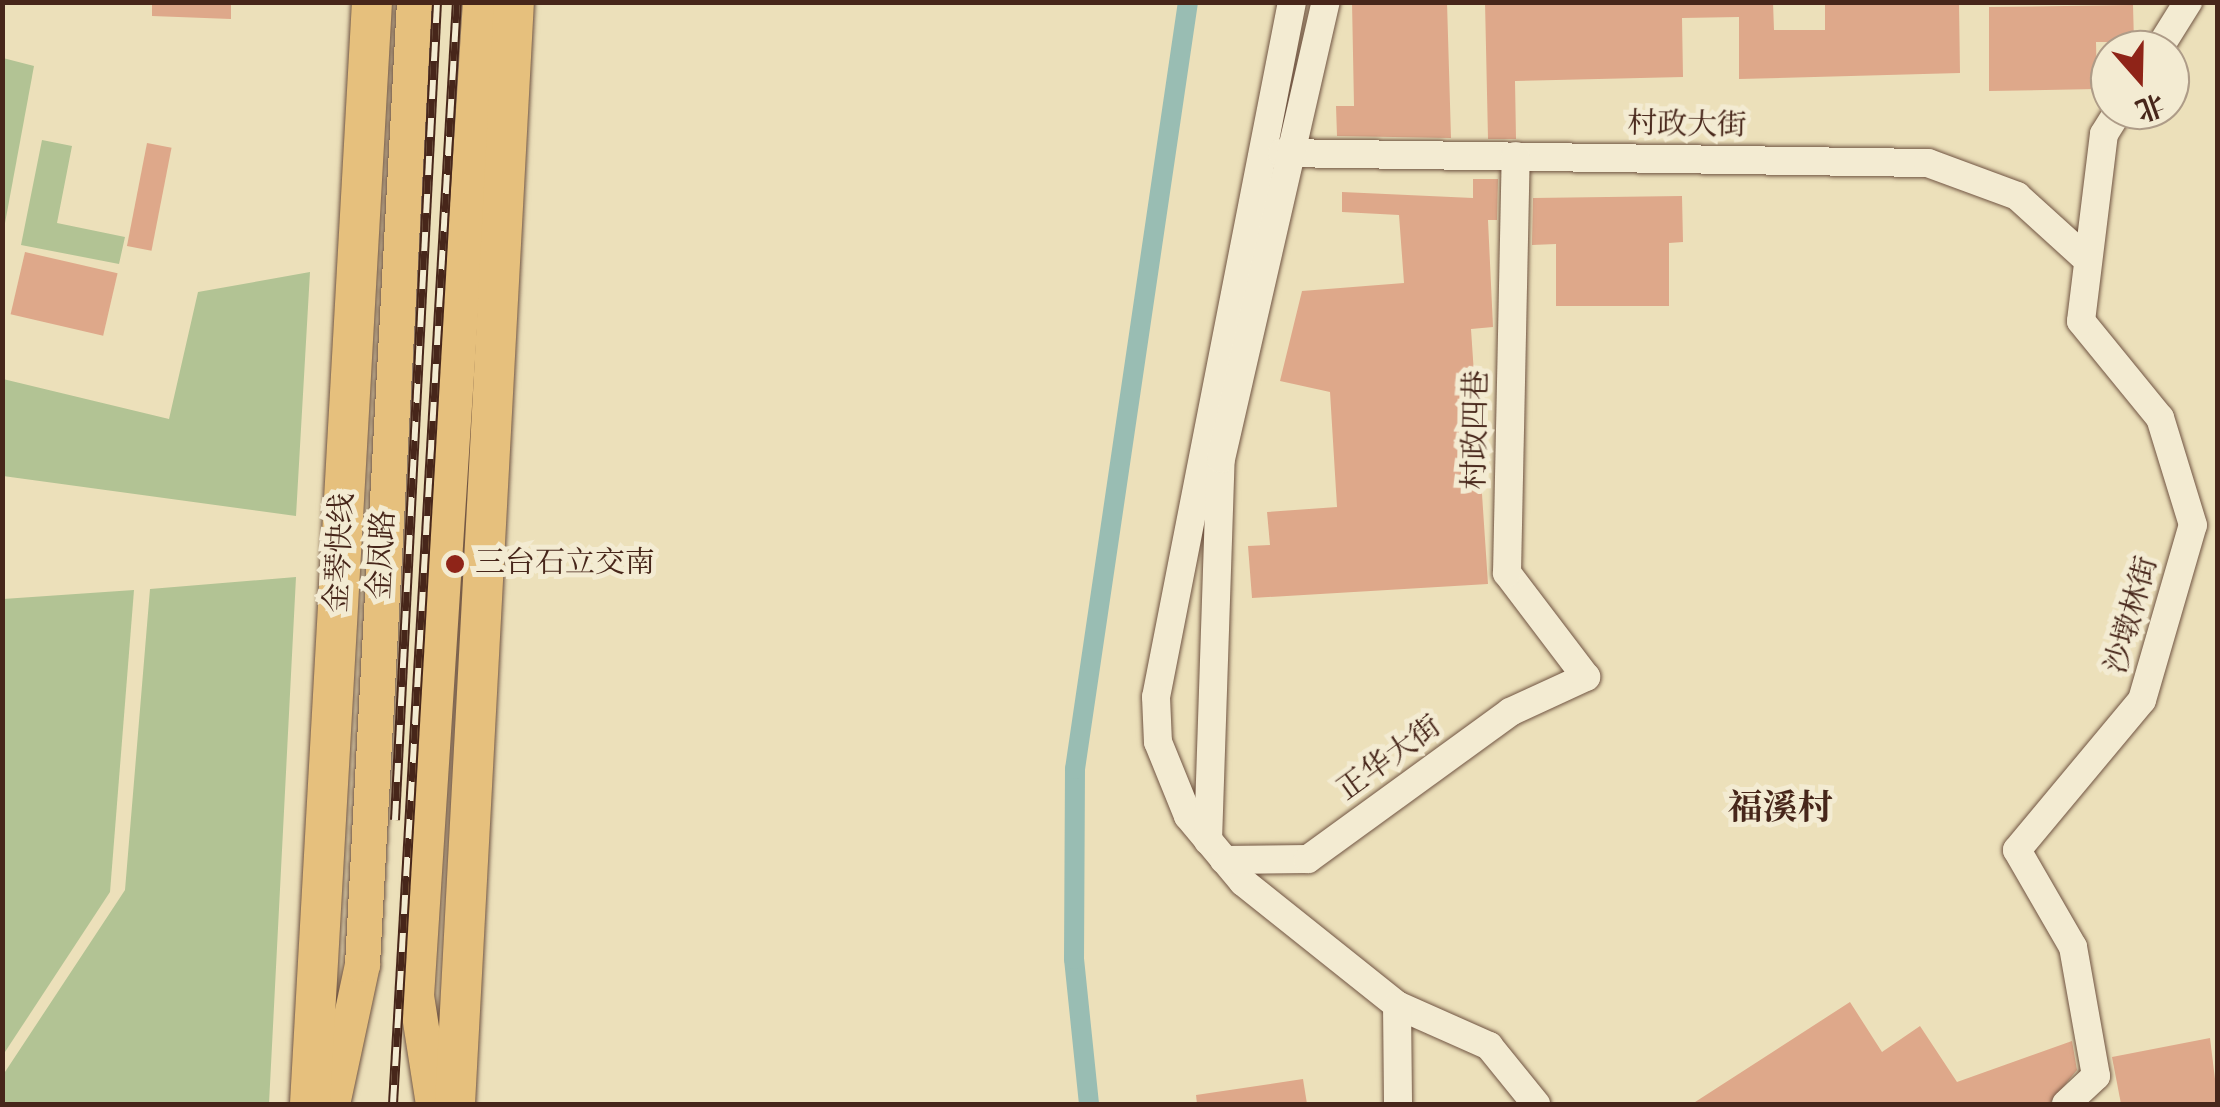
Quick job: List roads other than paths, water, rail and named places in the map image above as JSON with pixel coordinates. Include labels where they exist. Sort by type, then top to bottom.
[{"type":"highway","name":"金琴快线","points":[[310,1104],[372,2]]},
{"type":"highway","points":[[456,1104],[514,2]]},
{"type":"main road","name":"金凤路","points":[[332,1104],[362,964],[414,2]]},
{"type":"main road","name":"金凤路","points":[[434,1104],[416,996],[480,2]]},
{"type":"main road","points":[[410,1104],[416,996]]},
{"type":"street","points":[[1292,2],[1156,697],[1158,742],[1188,816],[1216,850],[1397,1004],[1489,1046],[1536,1104]]},
{"type":"street","points":[[1216,850],[1221,460],[1296,153],[1326,2]]},
{"type":"street","points":[[2170,30],[2188,2]]},
{"type":"street","name":"沙墩林街","points":[[2066,1104],[2096,1076],[2073,947],[2017,850],[2142,700],[2192,525],[2160,418],[2080,322],[2082,255],[2106,130]]},
{"type":"street","name":"村政大街","points":[[1263,152],[1928,163],[2016,196],[2082,255]]},
{"type":"street","name":"村政四巷","points":[[1516,156],[1507,573],[1586,678]]},
{"type":"street","name":"正华大街","points":[[1216,850],[1308,859],[1510,712],[1586,678]]},
{"type":"street","points":[[1397,1004],[1398,1104]]},
{"type":"waterway","points":[[1089,1104],[1074,959],[1075,769],[1188,2]]},
{"type":"railway","points":[[395,820],[437,2]]},
{"type":"railway","points":[[393,1104],[457,2]]},
{"type":"place","name":"三台石立交南","points":[[455,564]]},
{"type":"district","name":"福溪村","points":[[1780,809]]}]
